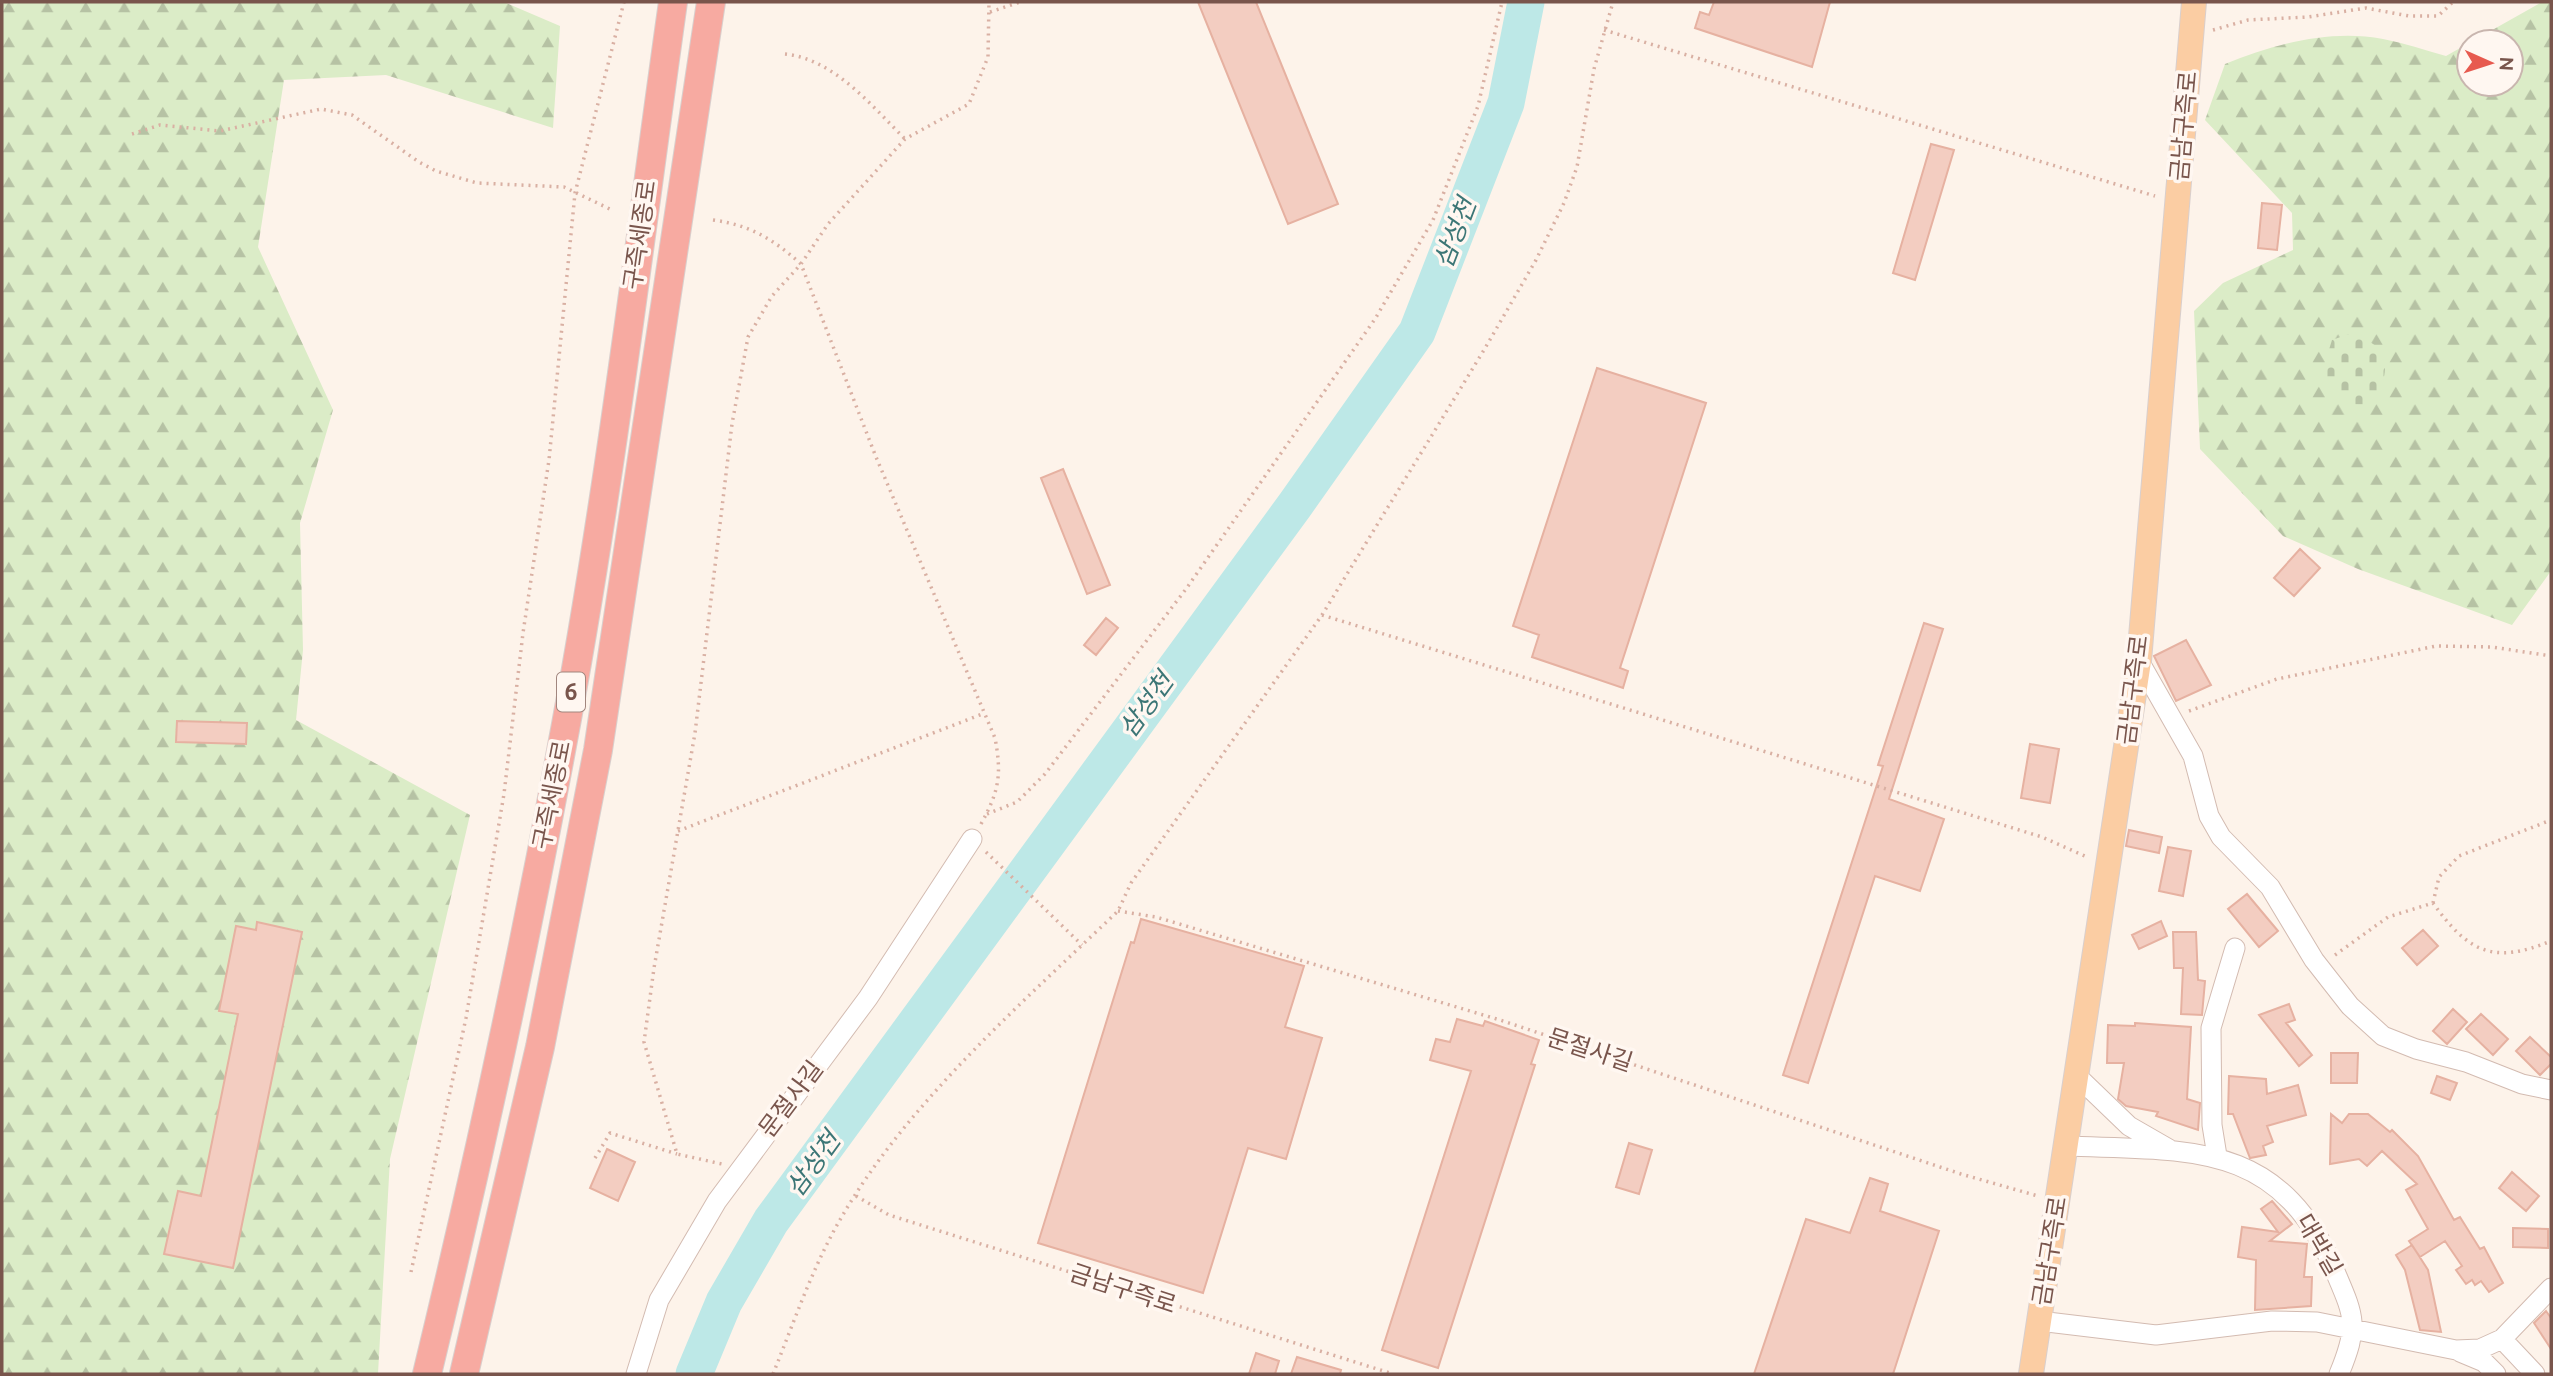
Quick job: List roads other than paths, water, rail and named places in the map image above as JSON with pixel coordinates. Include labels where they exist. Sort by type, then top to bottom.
[{"type":"highway","name":"구즉세종로","points":[[426,1374],[478,1160],[562,748],[619,390],[673,2]]},
{"type":"highway","name":"구즉세종로","points":[[464,1374],[540,1047],[598,750],[710,2]]},
{"type":"main road","name":"금남구즉로","points":[[2031,1374],[2138,661],[2193,2]]},
{"type":"street","points":[[2138,661],[2193,756],[2209,816],[2221,838],[2270,887],[2323,971],[2350,1006],[2383,1036],[2416,1049],[2466,1062],[2522,1084],[2551,1090]]},
{"type":"street","name":"문절사길","points":[[636,1374],[659,1300],[717,1201],[979,845]]},
{"type":"street","points":[[2217,1156],[2212,1125],[2211,1028],[2235,948]]},
{"type":"street","name":"대박길","points":[[2077,1076],[2129,1126],[2173,1150]]},
{"type":"street","name":"대박길","points":[[2066,1146],[2173,1150],[2217,1156],[2261,1175],[2281,1189],[2301,1211],[2327,1253],[2354,1314],[2349,1350],[2339,1374]]},
{"type":"street","points":[[2456,1350],[2480,1349],[2502,1339],[2551,1288]]},
{"type":"street","points":[[2039,1321],[2157,1335],[2272,1321],[2317,1322],[2456,1350],[2484,1362],[2496,1374]]},
{"type":"street","points":[[2502,1339],[2536,1374]]},
{"type":"waterway","name":"삼성천","points":[[694,1374],[724,1302],[771,1221],[1295,505],[1417,332],[1506,103],[1526,2]]}]
